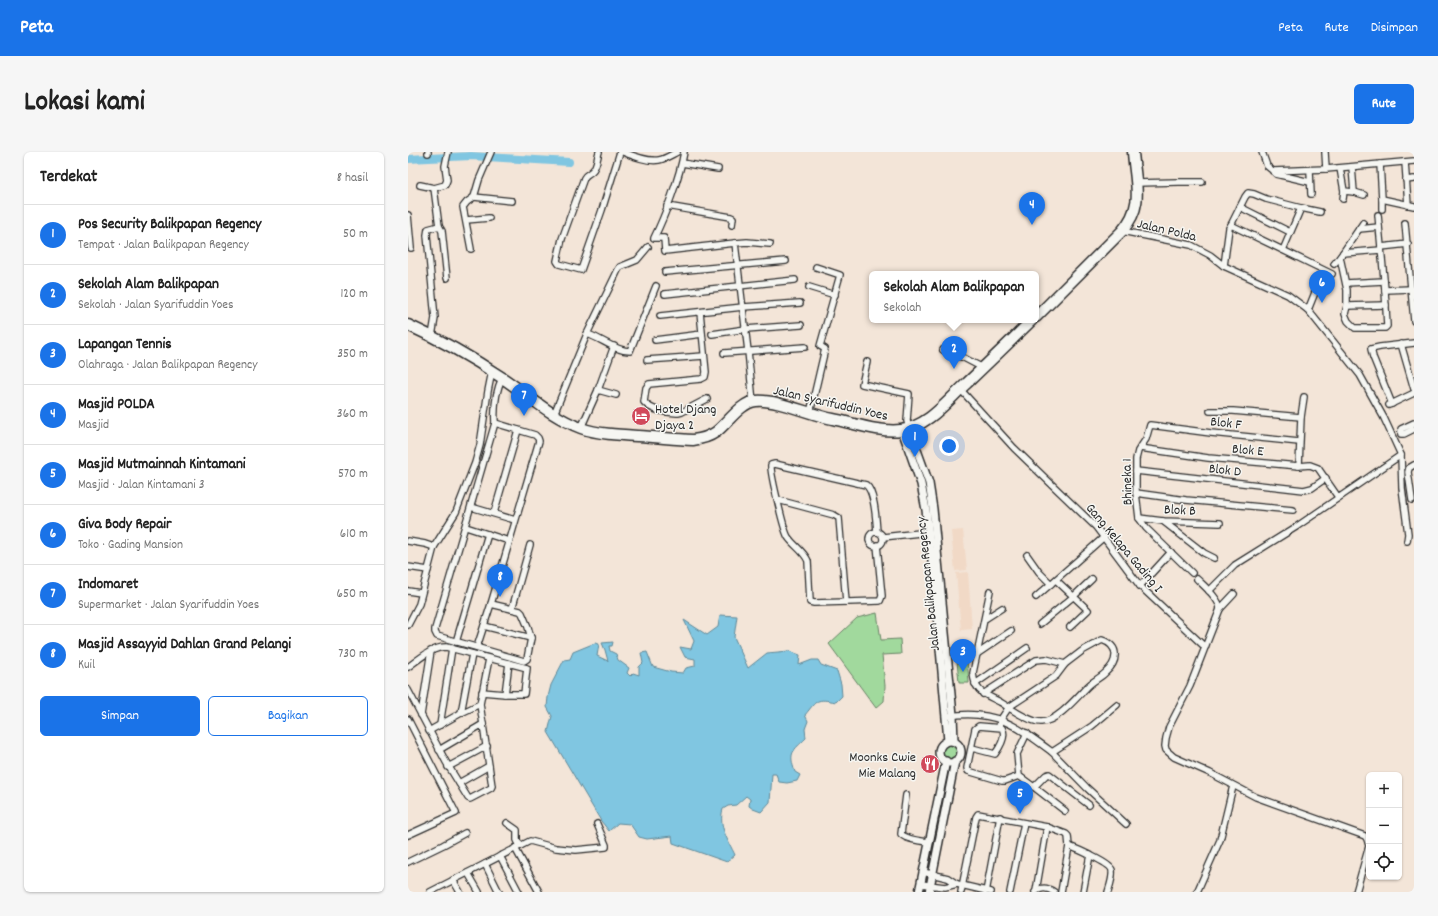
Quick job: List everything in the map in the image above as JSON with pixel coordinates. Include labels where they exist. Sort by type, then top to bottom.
[{"type":"highway","points":[[1039,313],[1122,231],[1133,216],[1136,208],[1136,183],[1133,152]]},
{"type":"highway","name":"Jalan Syarifuddin Yoes","points":[[408,325],[432,336],[471,358],[563,420],[581,428],[590,431],[626,435],[693,440],[701,439],[716,432],[737,411],[752,402],[779,404],[828,418],[886,430],[905,429],[917,426],[946,404],[1029,323]]},
{"type":"street","points":[[420,185],[434,188],[445,185],[444,166],[448,152]]},
{"type":"street","points":[[471,249],[463,207],[474,197],[490,152]]},
{"type":"street","points":[[599,152],[596,167],[584,178],[562,239],[557,261],[559,264],[581,270],[622,152],[642,155],[655,160],[667,154],[677,152]]},
{"type":"street","points":[[684,152],[682,163],[654,238],[664,238],[665,251],[747,242],[770,244]]},
{"type":"street","points":[[1262,152],[1266,166],[1278,175],[1310,182]]},
{"type":"street","points":[[1325,152],[1326,169]]},
{"type":"street","points":[[1273,170],[1326,169],[1414,161]]},
{"type":"street","points":[[1382,199],[1411,206],[1406,180],[1405,162]]},
{"type":"street","points":[[682,163],[718,169]]},
{"type":"street","points":[[1380,164],[1382,209]]},
{"type":"street","points":[[1352,166],[1354,192]]},
{"type":"street","points":[[1340,168],[1344,191],[1343,199]]},
{"type":"street","points":[[1310,170],[1311,194]]},
{"type":"street","points":[[1406,180],[1414,179]]},
{"type":"street","points":[[1136,183],[1202,182]]},
{"type":"street","points":[[434,188],[438,226],[442,231],[448,278]]},
{"type":"street","points":[[1344,191],[1364,195]]},
{"type":"street","points":[[1224,266],[1228,232],[1246,194],[1250,193],[1266,199],[1320,212]]},
{"type":"street","points":[[474,197],[512,201]]},
{"type":"street","points":[[667,206],[731,217],[733,218],[732,225]]},
{"type":"street","points":[[1240,207],[1290,232]]},
{"type":"street","points":[[1282,250],[1301,208]]},
{"type":"street","points":[[408,215],[412,248]]},
{"type":"street","points":[[1342,255],[1348,306],[1345,314],[1346,318],[1355,328],[1385,328],[1387,326],[1386,305],[1378,215]]},
{"type":"street","points":[[466,220],[489,218]]},
{"type":"street","points":[[1334,264],[1342,255],[1363,222]]},
{"type":"street","points":[[1405,223],[1408,244],[1411,251],[1414,321]]},
{"type":"street","points":[[1231,225],[1332,274]]},
{"type":"street","points":[[432,336],[435,318],[427,235],[428,228],[438,226]]},
{"type":"street","points":[[1359,229],[1379,227]]},
{"type":"street","name":"Jalan Polda","points":[[1122,231],[1191,245],[1210,255],[1224,266],[1288,295],[1308,310],[1360,375],[1384,418],[1401,455]]},
{"type":"street","points":[[1407,233],[1414,235]]},
{"type":"street","points":[[735,243],[746,329],[752,402]]},
{"type":"street","points":[[1342,255],[1408,244]]},
{"type":"street","points":[[554,414],[587,334],[618,270],[620,267],[637,260],[648,247]]},
{"type":"street","points":[[665,272],[786,261]]},
{"type":"street","points":[[810,413],[825,349],[820,346],[840,275],[816,267]]},
{"type":"street","points":[[665,294],[795,280]]},
{"type":"street","points":[[1346,283],[1384,281]]},
{"type":"street","points":[[587,334],[628,351],[632,348],[656,286]]},
{"type":"street","points":[[809,287],[835,294]]},
{"type":"street","points":[[1308,310],[1316,290]]},
{"type":"street","points":[[1385,290],[1412,292]]},
{"type":"street","points":[[660,316],[743,307],[800,303]]},
{"type":"street","points":[[1348,306],[1386,305]]},
{"type":"street","points":[[700,312],[706,372],[704,376],[701,379],[648,384],[644,402],[654,410],[678,413],[707,398]]},
{"type":"street","points":[[712,334],[746,329],[801,326]]},
{"type":"street","points":[[655,340],[702,334]]},
{"type":"street","points":[[1414,343],[1375,347],[1372,349],[1373,358],[1390,405],[1414,393]]},
{"type":"street","points":[[1401,344],[1414,389]]},
{"type":"street","points":[[581,428],[598,390],[614,346]]},
{"type":"street","points":[[724,353],[805,347]]},
{"type":"street","points":[[943,350],[964,358],[982,368]]},
{"type":"street","points":[[647,360],[704,356]]},
{"type":"street","points":[[867,362],[862,384],[909,394],[905,429]]},
{"type":"street","points":[[409,621],[418,607],[434,547],[456,512],[475,464],[480,445],[492,371]]},
{"type":"street","points":[[491,604],[520,611],[522,613],[528,627],[530,638],[527,659],[524,660],[456,642],[437,636],[435,632],[495,423],[495,398],[502,378]]},
{"type":"street","name":"Gang Kelapa Gading I","points":[[960,389],[1014,448],[1069,500],[1104,537],[1140,586],[1205,647]]},
{"type":"street","points":[[598,390],[616,395]]},
{"type":"street","points":[[1299,466],[1299,442],[1304,397]]},
{"type":"street","points":[[1210,411],[1233,411],[1301,417]]},
{"type":"street","points":[[477,647],[539,441],[536,435],[495,423]]},
{"type":"street","points":[[1414,423],[1401,429],[1400,434],[1404,434],[1414,429]]},
{"type":"street","name":"Blok F","points":[[1150,425],[1299,442]]},
{"type":"street","name":"Bhineka 1","points":[[1150,425],[1146,439],[1138,451],[1136,459],[1136,494],[1140,518],[1146,528],[1192,573]]},
{"type":"street","name":"Jalan Balikpapan Regency","points":[[905,429],[930,512],[953,715],[951,741]]},
{"type":"street","points":[[494,514],[518,430]]},
{"type":"street","name":"Blok E","points":[[1140,448],[1208,458],[1299,466],[1310,465],[1318,468],[1338,498]]},
{"type":"street","points":[[1209,591],[1236,565],[1401,455]]},
{"type":"street","points":[[1401,455],[1402,488],[1408,534],[1407,541]]},
{"type":"street","points":[[877,532],[873,498],[869,488],[866,485],[773,464],[770,467],[787,535],[806,556],[808,561],[810,602],[814,604],[878,602],[882,598],[877,546]]},
{"type":"street","points":[[1412,500],[1408,472],[1409,468],[1414,465]]},
{"type":"street","name":"Blok D","points":[[1136,471],[1304,490],[1312,488],[1326,478]]},
{"type":"street","points":[[1408,472],[1414,478]]},
{"type":"street","points":[[1136,494],[1293,510]]},
{"type":"street","points":[[778,500],[834,515],[839,518],[846,602]]},
{"type":"street","points":[[471,507],[515,520]]},
{"type":"street","name":"Jalan Balikpapan Regency","points":[[930,512],[928,532],[933,542]]},
{"type":"street","name":"Blok B","points":[[1140,518],[1163,521],[1220,523]]},
{"type":"street","points":[[1163,521],[1204,553],[1214,558]]},
{"type":"street","points":[[466,527],[509,541]]},
{"type":"street","points":[[877,532],[881,533],[883,537],[882,543],[877,546]]},
{"type":"street","points":[[877,532],[870,535],[870,542],[877,546]]},
{"type":"street","points":[[883,537],[928,532]]},
{"type":"street","points":[[456,642],[488,534]]},
{"type":"street","points":[[1036,597],[1104,537]]},
{"type":"street","points":[[408,541],[434,547]]},
{"type":"street","points":[[512,609],[530,546]]},
{"type":"street","points":[[1140,586],[1171,552]]},
{"type":"street","points":[[1027,555],[1039,572],[1051,584]]},
{"type":"street","points":[[408,567],[428,570]]},
{"type":"street","name":"Jalan Balikpapan Regency","points":[[930,889],[955,762],[961,755],[959,745],[951,741],[945,716],[937,579]]},
{"type":"street","points":[[1040,624],[1092,579]]},
{"type":"street","points":[[1196,579],[1209,591],[1220,607]]},
{"type":"street","points":[[1056,580],[1088,610],[1070,627]]},
{"type":"street","points":[[408,591],[421,593]]},
{"type":"street","points":[[990,591],[973,673],[975,684],[983,694],[1009,707],[1030,720],[1044,722],[1067,708],[1089,685],[1106,672],[1116,655],[1115,650],[1111,645],[1102,640],[1082,651],[1065,664],[1056,676],[1009,707],[1000,719],[999,727]]},
{"type":"street","points":[[1234,594],[1220,607],[1190,686],[1169,727],[1165,746],[1174,757],[1210,773],[1233,786],[1266,801],[1360,833],[1367,839],[1368,844]]},
{"type":"street","points":[[985,619],[1002,608]]},
{"type":"street","points":[[484,626],[530,638]]},
{"type":"street","points":[[977,654],[1011,631]]},
{"type":"street","points":[[408,668],[432,651],[441,647],[452,648],[489,659],[526,667],[528,670],[524,694],[482,692]]},
{"type":"street","points":[[440,725],[452,648]]},
{"type":"street","points":[[975,684],[1028,648]]},
{"type":"street","points":[[421,715],[432,651]]},
{"type":"street","points":[[462,712],[472,654]]},
{"type":"street","points":[[408,690],[448,766],[470,799],[491,788],[492,784],[480,704],[489,659]]},
{"type":"street","points":[[983,694],[1036,660],[1046,659],[1065,664]]},
{"type":"street","points":[[505,694],[509,664]]},
{"type":"street","points":[[429,731],[462,712],[480,704]]},
{"type":"street","points":[[1052,752],[1092,726],[1117,705]]},
{"type":"street","points":[[945,716],[988,716],[1000,719],[1027,733],[1052,752],[1087,788],[1126,824]]},
{"type":"street","points":[[408,719],[456,813],[408,835]]},
{"type":"street","points":[[439,750],[483,724]]},
{"type":"street","points":[[972,748],[994,754],[1004,737],[1004,730],[999,727],[977,727],[975,729],[967,768],[968,771],[1002,781],[1019,776]]},
{"type":"street","points":[[1027,733],[1017,754],[1019,776],[1065,811]]},
{"type":"street","name":"Jalan Balikpapan Regency","points":[[920,892],[946,762],[941,757],[940,751],[942,745],[951,741]]},
{"type":"street","points":[[448,766],[487,746]]},
{"type":"street","points":[[946,762],[955,762]]},
{"type":"street","points":[[459,783],[490,766]]},
{"type":"street","points":[[1034,787],[1048,774],[1089,804]]},
{"type":"street","points":[[1197,892],[1220,840],[1233,786]]},
{"type":"street","points":[[906,794],[901,834],[907,838],[930,842]]},
{"type":"street","points":[[960,887],[976,817],[978,814],[1047,827],[1066,834],[1068,836],[1069,846],[1061,892]]},
{"type":"street","points":[[921,884],[930,889],[960,887],[988,892],[1000,817]]},
{"type":"street","points":[[507,823],[517,830],[518,845],[539,892]]},
{"type":"street","points":[[1010,892],[1024,823]]},
{"type":"street","points":[[430,892],[439,890],[468,872],[518,845],[530,841],[556,848],[576,850],[606,847],[597,824]]},
{"type":"street","points":[[1047,827],[1035,891],[1046,888],[1054,892]]},
{"type":"street","points":[[408,862],[465,833]]},
{"type":"street","points":[[1069,846],[1090,855],[1112,870],[1108,892]]},
{"type":"street","points":[[1083,892],[1090,855]]},
{"type":"street","points":[[500,856],[519,892]]},
{"type":"street","points":[[1356,892],[1366,857]]},
{"type":"street","points":[[485,864],[499,892]]},
{"type":"street","points":[[468,872],[479,892]]},
{"type":"street","points":[[923,872],[948,878],[960,887]]},
{"type":"street","points":[[454,880],[460,892]]},
{"type":"shaded area","points":[[963,530],[967,570],[955,571],[951,531]]},
{"type":"shaded area","points":[[968,572],[972,629],[961,630],[956,573]]},
{"type":"green space","points":[[877,613],[881,640],[900,639],[901,654],[882,655],[885,686],[884,701],[876,708],[829,644],[857,618]]},
{"type":"green space","points":[[967,660],[969,683],[959,683],[957,661]]},
{"type":"green space","points":[[947,743],[953,743],[958,748],[956,757],[953,759],[947,759],[942,754],[942,748]]},
{"type":"water","points":[[720,615],[737,616],[734,637],[748,668],[767,653],[789,651],[800,655],[799,665],[812,660],[818,660],[821,665],[837,671],[841,684],[842,696],[836,702],[824,700],[818,701],[805,715],[808,721],[805,729],[806,738],[795,749],[792,756],[795,772],[800,775],[797,781],[787,783],[779,782],[776,774],[772,774],[770,802],[761,812],[749,806],[750,799],[746,796],[736,805],[728,806],[723,809],[723,827],[735,855],[727,862],[673,843],[672,836],[647,839],[639,837],[630,824],[618,823],[609,831],[601,821],[548,732],[552,716],[547,707],[551,685],[564,660],[570,659],[573,652],[595,643],[599,644],[597,656],[608,661],[602,643],[613,642],[612,646],[609,646],[610,651],[616,654],[618,660],[629,668],[627,673],[630,676],[633,673],[639,675],[639,667],[643,663],[641,653],[647,652],[653,667],[671,672],[683,673],[686,668],[695,666],[695,659],[685,657],[680,647],[691,649],[694,641],[684,620],[707,635],[718,627]]},
{"type":"waterway","points":[[408,159],[471,156],[569,162]]},
{"type":"place","name":"Masjid POLDA","points":[[1032,225]]},
{"type":"place","name":"Giva Body Repair","points":[[1322,303]]},
{"type":"place","name":"Sekolah Alam Balikpapan","points":[[954,369]]},
{"type":"place","name":"Indomaret","points":[[524,416]]},
{"type":"place","name":"Hotel Djang Djaya 2","points":[[641,416]]},
{"type":"place","name":"Pos Security Balikpapan Regency","points":[[915,457]]},
{"type":"place","name":"Masjid Assayyid Dahlan Grand Pelangi","points":[[500,597]]},
{"type":"place","name":"Lapangan Tennis","points":[[963,672]]},
{"type":"place","name":"Moonks Cwie Mie Malang","points":[[930,764]]},
{"type":"place","name":"Masjid Mutmainnah Kintamani","points":[[1020,814]]}]
